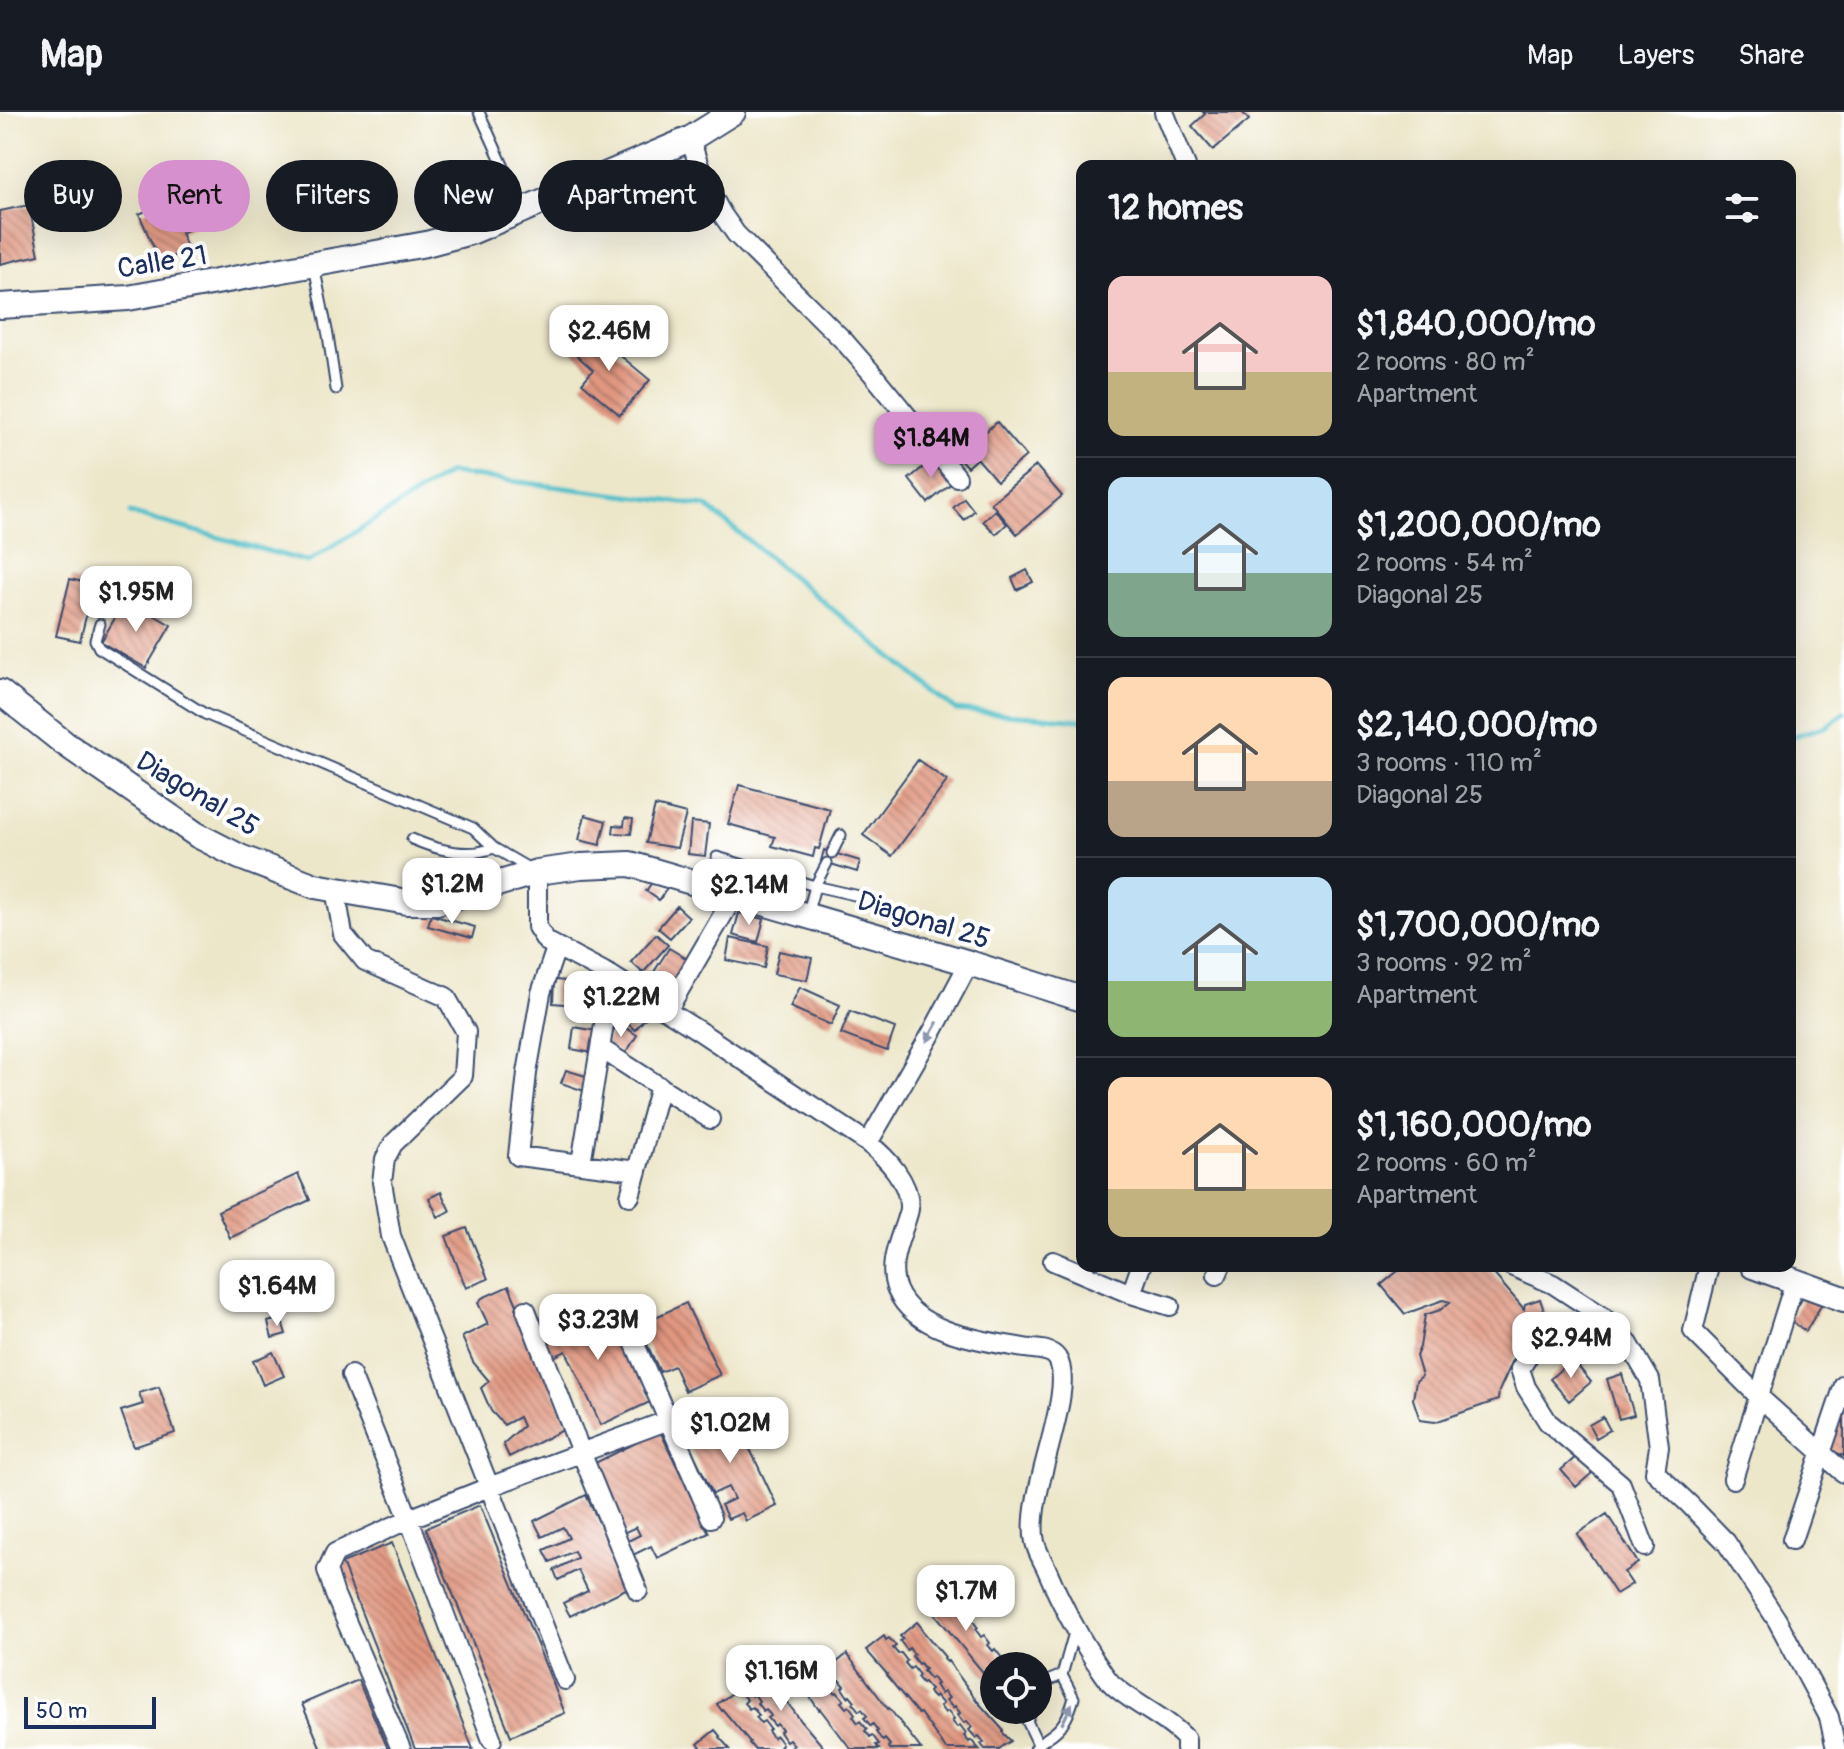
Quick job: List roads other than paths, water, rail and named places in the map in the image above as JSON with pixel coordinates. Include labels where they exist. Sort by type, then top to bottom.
[{"type":"street","name":"Calle 21","points":[[0,306],[128,298],[426,244],[471,232],[690,139],[733,112]]},
{"type":"street","points":[[1164,112],[1184,160]]},
{"type":"street","points":[[690,139],[705,184],[736,234],[844,341],[957,477]]},
{"type":"street","name":"Diagonal 25","points":[[0,692],[64,743],[197,835],[240,857],[315,886],[407,902],[437,902],[537,872],[630,864],[1076,997]]},
{"type":"street","points":[[537,872],[537,927],[546,941],[612,976],[667,1011],[868,1143],[888,1161],[905,1186],[909,1207],[894,1255],[894,1279],[908,1309],[936,1328],[1049,1351],[1057,1358],[1063,1377],[1053,1435],[1042,1469],[1033,1527],[1035,1544],[1064,1609],[1110,1683],[1176,1729],[1186,1739],[1186,1749]]},
{"type":"street","points":[[335,889],[343,934],[365,961],[446,997],[466,1032],[463,1076],[393,1144],[385,1159],[382,1182],[391,1236],[565,1680]]},
{"type":"street","points":[[667,1011],[735,894]]},
{"type":"street","points":[[556,948],[541,993],[527,1073],[518,1156],[637,1171]]},
{"type":"street","points":[[868,1143],[969,963]]},
{"type":"street","points":[[581,1163],[612,976]]},
{"type":"street","points":[[600,1048],[710,1119]]},
{"type":"street","points":[[630,1196],[660,1086]]},
{"type":"street","points":[[1053,1261],[1076,1271]]},
{"type":"street","points":[[1079,1272],[1131,1294],[1170,1306]]},
{"type":"street","points":[[1131,1294],[1139,1272]]},
{"type":"street","points":[[1525,1272],[1553,1284],[1602,1316],[1629,1344],[1650,1380],[1659,1447],[1638,1478],[1645,1547]]},
{"type":"street","points":[[1708,1272],[1693,1331],[1758,1396],[1844,1473]]},
{"type":"street","points":[[1770,1272],[1844,1299]]},
{"type":"street","points":[[1733,1479],[1795,1281]]},
{"type":"street","points":[[526,1310],[638,1591]]},
{"type":"street","points":[[1602,1316],[1536,1344],[1520,1369],[1526,1387],[1548,1422],[1638,1478],[1689,1504],[1726,1542],[1777,1620],[1829,1717],[1836,1749]]},
{"type":"street","points":[[630,1333],[711,1518]]},
{"type":"street","points":[[351,1375],[492,1740]]},
{"type":"street","points":[[1792,1540],[1844,1385]]},
{"type":"street","points":[[401,1749],[335,1595],[327,1570],[335,1553],[489,1487],[669,1420]]},
{"type":"lane","points":[[479,112],[523,209]]},
{"type":"lane","points":[[314,266],[336,389]]},
{"type":"lane","points":[[100,624],[95,640],[99,648],[205,714],[473,828],[494,848],[537,872]]},
{"type":"lane","points":[[832,853],[841,835]]},
{"type":"lane","points":[[412,839],[438,850],[482,853],[494,848]]},
{"type":"lane","points":[[717,857],[859,896]]},
{"type":"lane","points":[[807,915],[815,886],[827,863]]},
{"type":"lane","points":[[1028,1724],[1036,1746],[1057,1731],[1066,1720],[1074,1698],[1062,1675],[1075,1629]]},
{"type":"lane","points":[[1052,1679],[1062,1675]]},
{"type":"waterway","points":[[130,513],[308,562],[449,473],[706,506],[956,710],[1076,720]]},
{"type":"waterway","points":[[1796,735],[1827,726],[1844,713]]}]
